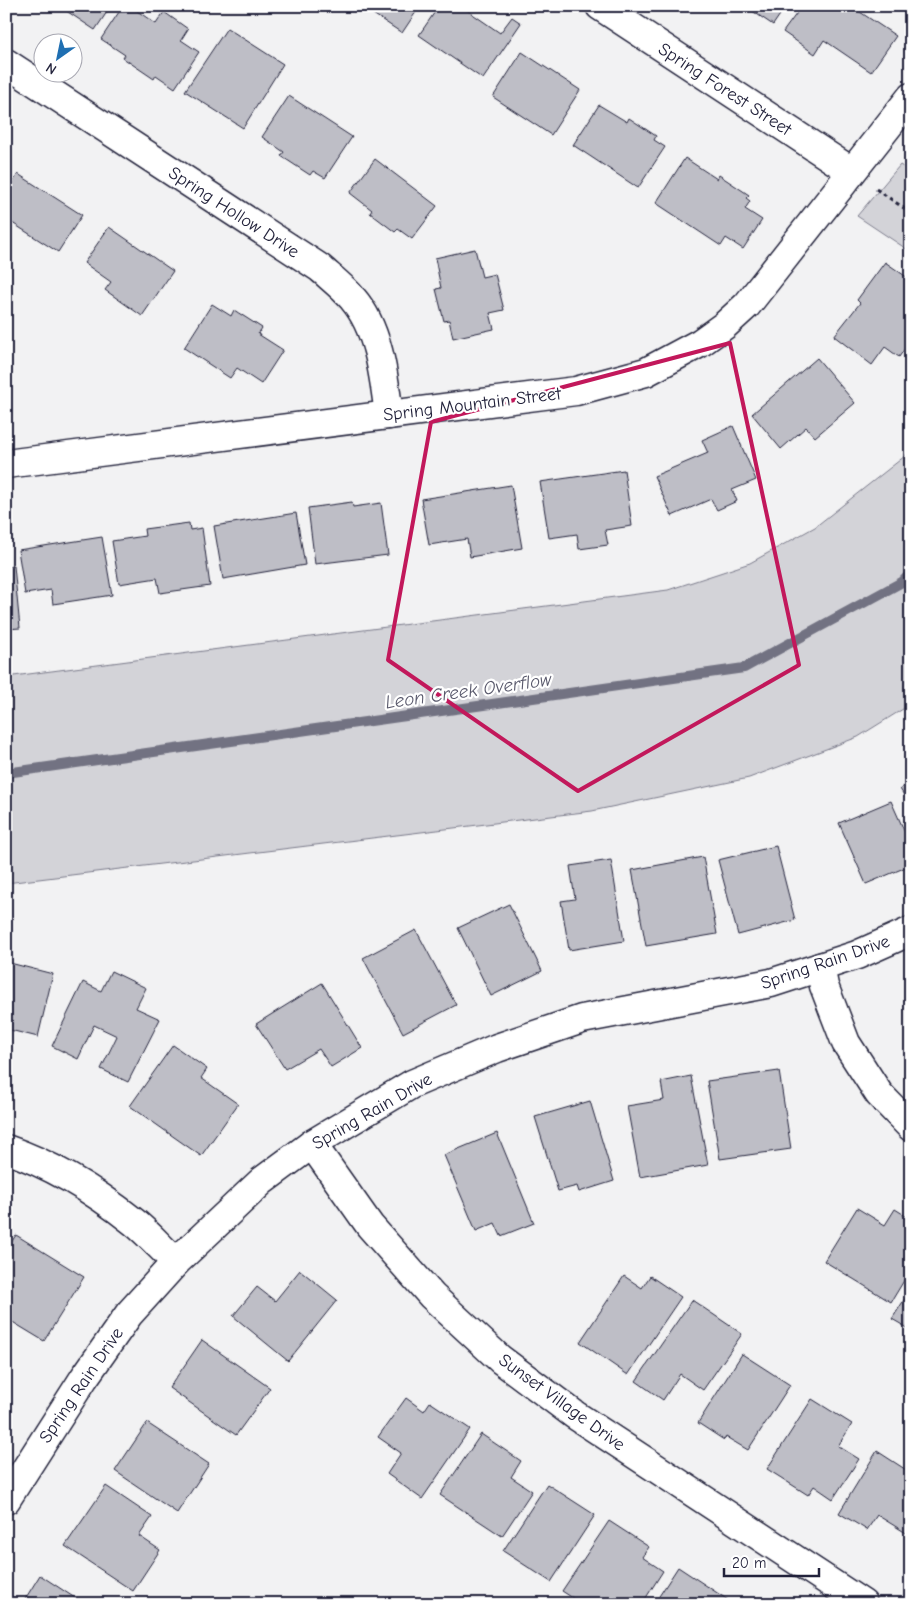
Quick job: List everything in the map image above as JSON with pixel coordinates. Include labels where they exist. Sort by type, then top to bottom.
[{"type":"street","name":"Spring Forest Street","points":[[600,6],[851,171]]},
{"type":"street","name":"Spring Hollow Drive","points":[[6,63],[320,268],[354,300],[369,324],[382,366],[389,415]]},
{"type":"street","name":"Spring Mountain Street","points":[[6,464],[576,391],[646,372],[700,343],[725,325],[747,305],[911,97]]},
{"type":"street","name":"Spring Rain Drive","points":[[6,1500],[84,1378],[124,1322],[176,1262],[262,1181],[312,1144],[412,1084],[497,1048],[582,1019],[771,983],[857,955],[911,931]]},
{"type":"street","points":[[820,967],[824,986],[846,1043],[879,1094],[911,1126]]},
{"type":"street","name":"Sunset Village Drive","points":[[312,1144],[370,1226],[432,1296],[500,1359],[575,1415],[863,1604]]},
{"type":"street","points":[[6,1149],[24,1155],[64,1174],[100,1196],[135,1223],[176,1262]]},
{"type":"path","points":[[851,171],[911,213]]},
{"type":"highlighted area","points":[[730,343],[799,665],[578,791],[388,660],[431,422]]},
{"type":"shaded area","points":[[900,165],[911,172],[911,252],[857,216]]},
{"type":"shaded area","points":[[911,449],[911,704],[858,737],[749,778],[592,811],[6,883],[6,677],[668,590],[750,563],[815,527],[905,456]]},
{"type":"building","points":[[59,6],[111,6],[95,30]]},
{"type":"building","points":[[123,6],[130,6],[156,24],[164,12],[188,29],[181,40],[199,52],[175,88],[156,75],[154,79],[123,58],[125,55],[101,39]]},
{"type":"building","points":[[361,6],[420,6],[402,33]]},
{"type":"building","points":[[439,6],[461,6],[500,33],[512,17],[521,23],[483,79],[419,35]]},
{"type":"building","points":[[745,6],[786,6],[773,25]]},
{"type":"building","points":[[802,6],[851,6],[896,36],[871,72],[824,40],[815,54],[783,32]]},
{"type":"building","points":[[227,28],[283,64],[243,128],[185,91]]},
{"type":"building","points":[[522,52],[580,90],[551,135],[493,97]]},
{"type":"building","points":[[289,96],[352,137],[325,178],[313,171],[310,175],[281,156],[284,152],[262,137]]},
{"type":"building","points":[[599,105],[627,122],[629,118],[656,136],[654,140],[665,147],[638,188],[573,145]]},
{"type":"building","points":[[685,158],[717,179],[719,175],[749,195],[746,198],[750,201],[745,209],[762,220],[743,249],[726,238],[721,246],[656,203]]},
{"type":"building","points":[[375,159],[437,206],[412,239],[398,229],[395,232],[370,213],[372,210],[350,193]]},
{"type":"building","points":[[18,174],[82,215],[58,252],[6,219],[6,193]]},
{"type":"building","points":[[109,227],[173,271],[142,316],[105,290],[111,282],[84,263]]},
{"type":"building","points":[[475,249],[482,277],[495,274],[504,310],[490,313],[494,329],[453,338],[449,320],[444,321],[436,289],[441,288],[435,258]]},
{"type":"building","points":[[885,262],[911,280],[911,340],[899,357],[885,347],[872,365],[834,336],[860,303],[857,300]]},
{"type":"building","points":[[212,304],[231,316],[234,310],[262,328],[258,334],[283,350],[261,384],[237,368],[230,378],[184,348]]},
{"type":"building","points":[[817,358],[855,403],[815,437],[806,427],[781,449],[752,414]]},
{"type":"building","points":[[733,426],[756,480],[732,490],[737,501],[717,510],[711,499],[672,516],[654,476],[708,453],[702,440]]},
{"type":"building","points":[[624,470],[632,526],[605,530],[608,545],[579,549],[577,534],[549,538],[540,482]]},
{"type":"building","points":[[511,485],[522,548],[470,557],[467,539],[429,545],[421,499]]},
{"type":"building","points":[[352,502],[353,507],[381,503],[388,555],[315,564],[308,508]]},
{"type":"building","points":[[296,513],[305,565],[223,579],[214,526]]},
{"type":"building","points":[[189,523],[190,530],[202,528],[210,586],[160,593],[157,578],[119,584],[112,541],[145,536],[144,529]]},
{"type":"building","points":[[102,537],[112,595],[53,604],[51,590],[25,594],[18,550]]},
{"type":"building","points":[[14,566],[20,628],[6,629],[6,567]]},
{"type":"building","points":[[911,781],[911,806],[900,789]]},
{"type":"building","points":[[891,801],[911,846],[911,865],[866,884],[839,823]]},
{"type":"building","points":[[776,846],[795,920],[738,935],[718,860]]},
{"type":"building","points":[[703,857],[717,934],[646,946],[632,870]]},
{"type":"building","points":[[611,860],[624,941],[569,950],[561,901],[575,899],[570,866]]},
{"type":"building","points":[[509,904],[542,971],[491,996],[458,928]]},
{"type":"building","points":[[416,930],[456,1005],[403,1033],[363,958]]},
{"type":"building","points":[[6,962],[53,974],[38,1037],[6,1029]]},
{"type":"building","points":[[111,971],[146,988],[136,1008],[160,1019],[128,1082],[101,1069],[117,1036],[94,1025],[78,1059],[52,1046],[83,982],[101,991]]},
{"type":"building","points":[[322,983],[362,1048],[331,1067],[319,1049],[285,1069],[256,1024]]},
{"type":"building","points":[[173,1045],[207,1069],[201,1078],[238,1104],[201,1156],[130,1106]]},
{"type":"building","points":[[779,1071],[791,1149],[720,1159],[707,1081]]},
{"type":"building","points":[[691,1076],[708,1165],[640,1177],[627,1106],[664,1100],[661,1082]]},
{"type":"building","points":[[590,1101],[614,1181],[579,1192],[577,1186],[558,1191],[535,1117]]},
{"type":"building","points":[[497,1133],[534,1223],[501,1236],[495,1223],[476,1231],[444,1155]]},
{"type":"building","points":[[857,1208],[885,1225],[895,1209],[911,1219],[911,1269],[891,1302],[824,1261]]},
{"type":"building","points":[[16,1235],[84,1277],[44,1341],[6,1318],[6,1250]]},
{"type":"building","points":[[300,1270],[337,1300],[288,1361],[233,1316],[257,1287],[275,1301]]},
{"type":"building","points":[[624,1276],[642,1288],[650,1276],[681,1297],[628,1375],[580,1342]]},
{"type":"building","points":[[911,1289],[911,1330],[892,1319]]},
{"type":"building","points":[[692,1300],[742,1334],[703,1390],[680,1374],[663,1400],[636,1381]]},
{"type":"building","points":[[202,1340],[270,1388],[236,1435],[169,1388]]},
{"type":"building","points":[[742,1354],[790,1385],[748,1450],[726,1437],[724,1440],[698,1423]]},
{"type":"building","points":[[406,1398],[424,1411],[430,1402],[470,1429],[422,1499],[387,1474],[401,1453],[378,1437]]},
{"type":"building","points":[[812,1399],[852,1424],[838,1446],[859,1459],[833,1499],[814,1486],[808,1495],[767,1469]]},
{"type":"building","points":[[147,1423],[209,1464],[177,1513],[115,1471]]},
{"type":"building","points":[[481,1434],[521,1461],[511,1477],[532,1491],[502,1536],[440,1495]]},
{"type":"building","points":[[877,1451],[911,1473],[911,1536],[877,1515],[867,1530],[839,1513]]},
{"type":"building","points":[[547,1484],[595,1515],[551,1582],[503,1551]]},
{"type":"building","points":[[106,1486],[152,1517],[139,1536],[160,1550],[133,1591],[65,1546]]},
{"type":"building","points":[[609,1521],[649,1547],[642,1557],[663,1571],[642,1604],[626,1604],[616,1597],[612,1604],[582,1604],[562,1591]]},
{"type":"building","points":[[678,1567],[728,1600],[726,1604],[654,1604]]},
{"type":"building","points":[[40,1575],[84,1604],[22,1604]]},
{"type":"waterway","name":"Leon Creek Overflow","points":[[6,773],[744,668],[902,582],[911,573]]}]
